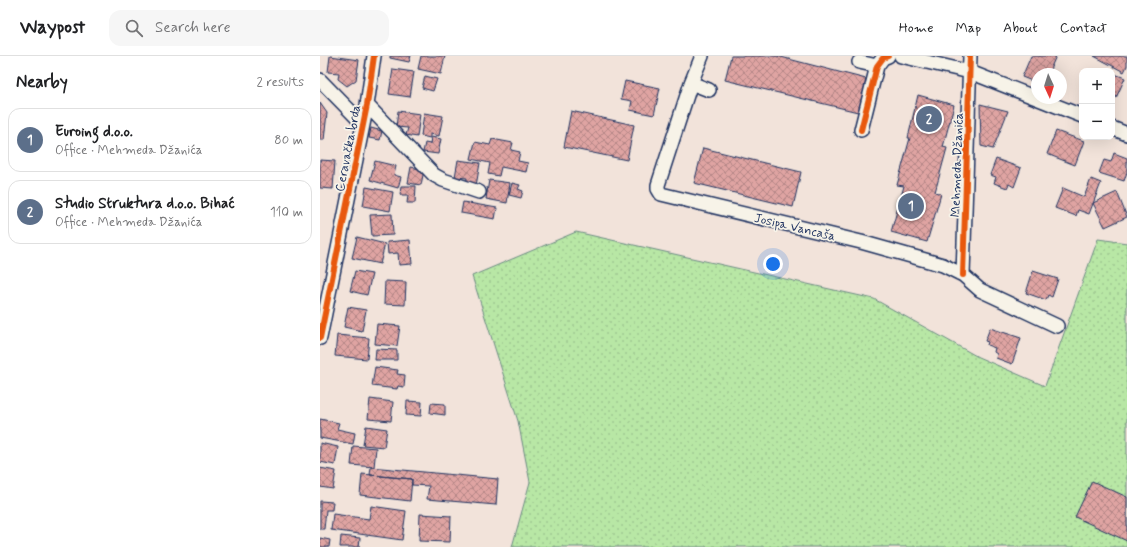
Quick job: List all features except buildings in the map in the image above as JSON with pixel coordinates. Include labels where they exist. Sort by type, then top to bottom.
[{"type":"street","name":"Ceravačka brda","points":[[320,338],[367,105],[374,56]]},
{"type":"street","name":"Josipa Vancaša","points":[[702,56],[691,83],[658,185],[658,189],[661,194],[861,242],[943,265],[963,275],[980,290],[1058,326]]},
{"type":"street","points":[[861,130],[877,66],[883,58],[888,56]]},
{"type":"street","points":[[901,56],[970,72],[1079,115]]},
{"type":"street","name":"Mehmeda Džanića","points":[[963,275],[970,56]]},
{"type":"street","points":[[859,62],[877,66]]},
{"type":"street","points":[[320,80],[363,124]]},
{"type":"street","points":[[691,83],[709,90]]},
{"type":"street","points":[[367,105],[434,175],[443,180],[480,192]]},
{"type":"street","points":[[1115,129],[1127,134]]},
{"type":"green space","points":[[576,232],[874,299],[978,357],[1045,386],[1098,239],[1127,243],[1127,547],[512,547],[530,482],[518,421],[472,276]]},
{"type":"cycle path","points":[[320,338],[367,105],[374,56]]},
{"type":"cycle path","points":[[861,130],[877,66],[883,58],[888,56]]},
{"type":"cycle path","points":[[963,275],[970,56]]},
{"type":"place","name":"Studio Struktura d.o.o. Bihać","points":[[929,119]]},
{"type":"place","name":"Euroing d.o.o.","points":[[911,206]]}]
